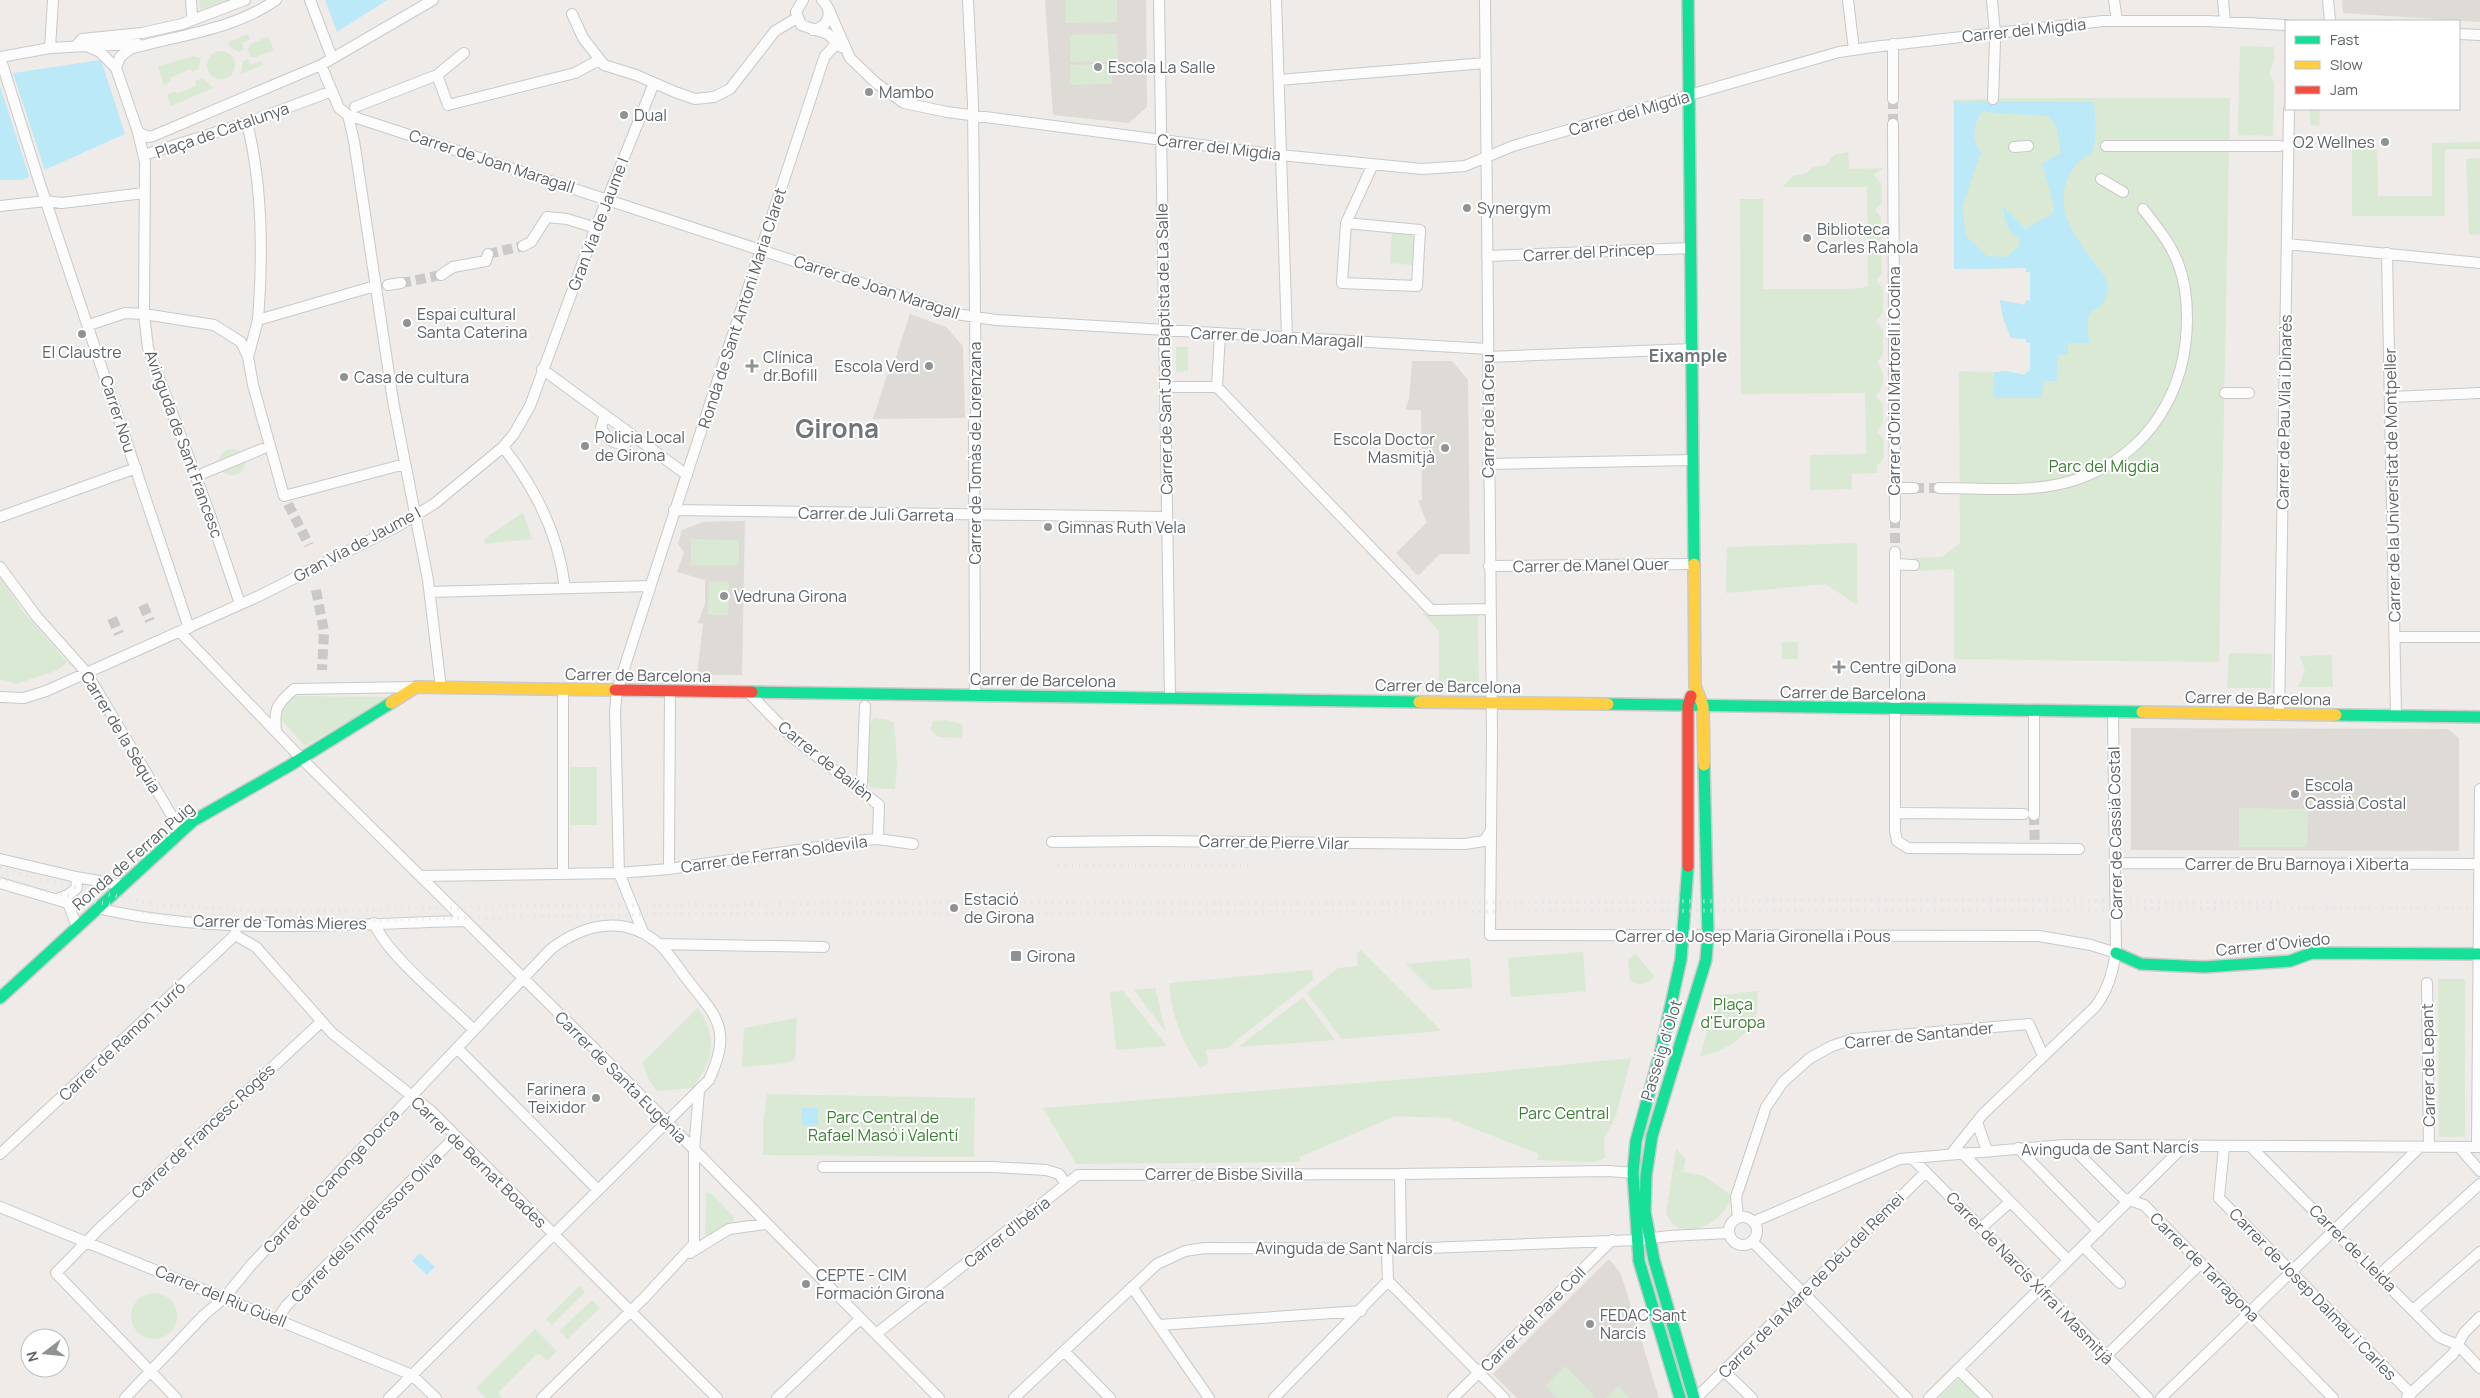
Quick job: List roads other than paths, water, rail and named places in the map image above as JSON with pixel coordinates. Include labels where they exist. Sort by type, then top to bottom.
[{"type":"main road","points":[[1688,0],[1695,686],[1688,705]]},
{"type":"main road","points":[[1695,686],[1703,706]]},
{"type":"main road","name":"Carrer de Barcelona","points":[[416,687],[2480,717]]},
{"type":"main road","name":"Ronda de Ferran Puig","points":[[0,998],[193,820],[301,758],[416,687]]},
{"type":"main road","name":"Passeig d'Olot","points":[[1680,1398],[1644,1282],[1637,1240],[1633,1173],[1636,1141],[1682,959],[1688,860],[1688,705]]},
{"type":"main road","name":"Passeig d'Olot","points":[[1695,1398],[1650,1238],[1646,1212],[1646,1176],[1652,1136],[1706,960],[1708,935],[1703,706]]},
{"type":"main road","name":"Carrer d'Oviedo","points":[[2116,953],[2141,964],[2204,967],[2290,961],[2312,953],[2479,954]]},
{"type":"street","points":[[50,48],[52,0]]},
{"type":"street","points":[[191,0],[192,15]]},
{"type":"street","points":[[81,46],[82,38],[142,33],[182,24],[244,0]]},
{"type":"street","points":[[116,68],[124,52],[146,44],[220,26],[255,12],[276,0]]},
{"type":"street","points":[[310,0],[332,58]]},
{"type":"street","name":"Plaça de Catalunya","points":[[138,132],[148,137],[168,131],[321,64],[433,0]]},
{"type":"street","points":[[572,14],[583,38],[604,65],[636,75],[695,99],[714,97],[730,89],[775,31],[797,18],[797,7],[803,0]]},
{"type":"street","name":"Carrer de Tomàs de Lorenzana","points":[[968,0],[973,117],[976,415],[974,423],[975,696]]},
{"type":"street","name":"Carrer de Sant Joan Baptista de La Salle","points":[[1159,0],[1170,698]]},
{"type":"street","points":[[1276,0],[1287,337]]},
{"type":"street","name":"Carrer de la Creu","points":[[1485,0],[1490,832]]},
{"type":"street","points":[[1848,0],[1854,50]]},
{"type":"street","points":[[1992,0],[1995,38],[1993,98]]},
{"type":"street","points":[[2114,0],[2117,21]]},
{"type":"street","points":[[2223,0],[2225,22]]},
{"type":"street","points":[[2328,0],[2330,20]]},
{"type":"street","points":[[813,30],[821,28],[826,22],[825,4]]},
{"type":"street","points":[[825,4],[847,53]]},
{"type":"street","name":"Carrer del Migdia","points":[[797,18],[803,27],[828,34],[876,83],[904,103],[973,117],[1422,169],[1464,166],[1513,146],[1830,54],[1893,44],[1995,38],[2117,21],[2225,22],[2285,25]]},
{"type":"street","points":[[2460,34],[2480,35]]},
{"type":"street","points":[[0,57],[50,48],[146,44]]},
{"type":"street","name":"Ronda de Sant Antoni Maria Claret","points":[[619,873],[615,710],[617,691],[674,510],[762,250],[822,64],[825,56],[837,44]]},
{"type":"street","points":[[1893,44],[1893,99]]},
{"type":"street","name":"Plaça de Catalunya","points":[[81,46],[100,52],[116,68],[148,157],[247,123],[332,90]]},
{"type":"street","points":[[355,107],[436,76],[464,53]]},
{"type":"street","name":"Carrer Nou","points":[[0,57],[40,184],[136,468],[185,630]]},
{"type":"street","points":[[436,76],[448,104],[576,73],[599,60]]},
{"type":"street","points":[[1279,80],[1485,63]]},
{"type":"street","points":[[321,64],[339,108],[348,115],[354,141],[375,286],[414,516],[430,592],[441,688]]},
{"type":"street","name":"Gran Via de Jaume I","points":[[0,697],[24,698],[71,680],[240,604],[414,516],[434,504],[503,447],[514,434],[530,406],[542,369],[607,199],[654,83]]},
{"type":"street","name":"Carrer de Pau Vila i Dinarès","points":[[2279,714],[2289,110]]},
{"type":"street","name":"Carrer de Joan Maragall","points":[[348,115],[935,308],[974,317],[1164,331],[1287,337],[1488,353],[1692,348]]},
{"type":"street","points":[[247,123],[257,179],[260,260],[258,320],[248,357]]},
{"type":"street","name":"Carrer d'Oriol Martorell i Codina","points":[[1893,124],[1895,518]]},
{"type":"street","points":[[148,157],[168,131]]},
{"type":"street","points":[[2014,147],[2028,146]]},
{"type":"street","points":[[2106,146],[2280,146]]},
{"type":"street","name":"Avinguda de Sant Francesc","points":[[148,157],[144,193],[144,314],[147,340],[154,365],[208,509],[240,604]]},
{"type":"street","points":[[1347,223],[1420,230],[1417,286],[1342,283],[1347,223],[1373,164]]},
{"type":"street","points":[[2101,179],[2123,192]]},
{"type":"street","points":[[0,206],[46,201],[62,203],[144,193]]},
{"type":"street","points":[[1939,488],[2018,489],[2042,487],[2070,481],[2098,470],[2127,452],[2155,425],[2173,393],[2181,372],[2186,351],[2187,307],[2180,267],[2164,236],[2143,209]]},
{"type":"street","points":[[523,246],[530,242],[547,217],[567,219],[596,228]]},
{"type":"street","points":[[2287,244],[2480,263]]},
{"type":"street","name":"Carrer del Príncep","points":[[1487,256],[1691,248]]},
{"type":"street","name":"Carrer de la Universitat de Montpeller","points":[[2387,253],[2392,396],[2396,716]]},
{"type":"street","points":[[441,275],[452,267],[486,261],[488,254]]},
{"type":"street","points":[[388,286],[401,283]]},
{"type":"street","points":[[258,320],[375,286]]},
{"type":"street","points":[[89,326],[125,313],[144,314],[214,325],[241,342],[248,357],[253,385],[284,496],[405,464]]},
{"type":"street","points":[[1220,334],[1217,386],[1432,610],[1490,609]]},
{"type":"street","points":[[542,369],[687,476]]},
{"type":"street","points":[[1165,387],[1217,386]]},
{"type":"street","points":[[2225,393],[2249,393]]},
{"type":"street","points":[[2392,396],[2480,393]]},
{"type":"street","points":[[605,415],[601,428],[604,436],[612,442],[618,444],[626,443],[632,435]]},
{"type":"street","points":[[503,447],[530,484],[540,502],[556,545],[565,588]]},
{"type":"street","points":[[204,473],[262,449]]},
{"type":"street","points":[[1488,464],[1692,460]]},
{"type":"street","points":[[0,517],[136,468]]},
{"type":"street","points":[[1895,488],[1914,488]]},
{"type":"street","name":"Carrer de Juli Garreta","points":[[674,510],[1167,517]]},
{"type":"street","points":[[1895,552],[1895,831],[1897,841],[1908,848],[2079,849]]},
{"type":"street","name":"Carrer de Manel Quer","points":[[1489,566],[1694,564]]},
{"type":"street","points":[[1895,564],[1914,565]]},
{"type":"street","name":"Carrer de la Sèquia","points":[[0,567],[37,617],[86,672],[181,831]]},
{"type":"street","points":[[430,592],[650,586]]},
{"type":"street","name":"Carrer de Santa Eugènia","points":[[185,630],[301,758],[694,1150],[939,1398]]},
{"type":"street","points":[[2395,637],[2480,637]]},
{"type":"street","points":[[276,732],[274,713],[280,702],[294,689],[416,687]]},
{"type":"street","points":[[563,690],[563,873]]},
{"type":"street","points":[[669,869],[670,692]]},
{"type":"street","name":"Carrer de Bailèn","points":[[749,693],[791,736],[878,804],[878,839]]},
{"type":"street","points":[[862,783],[865,706]]},
{"type":"street","points":[[1900,813],[2029,815],[2034,711]]},
{"type":"street","name":"Carrer de Cassià Costal","points":[[2113,713],[2116,953]]},
{"type":"street","points":[[2479,1147],[2480,789]]},
{"type":"street","name":"Carrer de Pierre Vilar","points":[[1052,842],[1465,844],[1484,841],[1490,832]]},
{"type":"street","name":"Carrer de Josep Maria Gironella i Pous","points":[[1490,832],[1490,935],[2039,936],[2091,945],[2116,953]]},
{"type":"street","name":"Carrer de Ferran Soldevila","points":[[420,876],[619,873],[669,869],[878,839],[913,844]]},
{"type":"street","points":[[0,859],[76,877],[122,885]]},
{"type":"street","name":"Carrer de Bru Barnoya i Xiberta","points":[[2115,863],[2480,864]]},
{"type":"street","points":[[389,1398],[710,1080],[720,1046],[720,1034],[711,1010],[659,944],[643,932],[619,873]]},
{"type":"street","points":[[57,899],[68,895],[76,888],[76,877]]},
{"type":"street","points":[[0,883],[68,903],[77,927]]},
{"type":"street","name":"Carrer de Tomàs Mieres","points":[[97,908],[236,929],[464,920]]},
{"type":"street","points":[[374,923],[377,932],[400,957],[474,1030]]},
{"type":"street","name":"Carrer del Canonge Dorca","points":[[125,1398],[204,1315],[224,1298],[234,1284],[551,949],[580,930],[606,926],[643,932]]},
{"type":"street","name":"Carrer de Bernat Boades","points":[[236,929],[256,947],[332,1033],[412,1095],[456,1136],[717,1398]]},
{"type":"street","name":"Carrer de Ramon Turró","points":[[0,1154],[236,929]]},
{"type":"street","points":[[659,944],[824,947]]},
{"type":"street","points":[[1951,1154],[1977,1122],[2095,1007],[2105,994],[2111,978],[2116,953]]},
{"type":"street","name":"Carrer de Lepant","points":[[2424,1147],[2427,983]]},
{"type":"street","name":"Carrer de Francesc Rogés","points":[[150,1372],[56,1273],[100,1228],[321,1022]]},
{"type":"street","name":"Carrer de Santander","points":[[1738,1218],[1736,1197],[1769,1100],[1791,1073],[1820,1051],[1853,1039],[2029,1024],[2043,1056]]},
{"type":"street","points":[[457,1048],[598,1190]]},
{"type":"street","points":[[542,1398],[685,1256],[694,1244],[694,1150],[699,1092]]},
{"type":"street","points":[[1977,1122],[1987,1150]]},
{"type":"street","name":"Carrer dels Impressors Oliva","points":[[277,1320],[286,1306],[456,1136]]},
{"type":"street","name":"Avinguda de Sant Narcís","points":[[1753,1222],[1900,1159],[1987,1150],[2070,1145],[2479,1147]]},
{"type":"street","name":"Carrer de Tarragona","points":[[2070,1145],[2123,1198],[2144,1205],[2333,1398]]},
{"type":"street","points":[[1929,1398],[2184,1146]]},
{"type":"street","name":"Carrer de Josep Dalmau i Carles","points":[[2224,1146],[2219,1198],[2292,1272],[2408,1396]]},
{"type":"street","name":"Carrer de Lleida","points":[[2251,1146],[2439,1337],[2458,1345],[2480,1368]]},
{"type":"street","points":[[2161,1398],[2334,1230],[2424,1147]]},
{"type":"street","points":[[2459,1147],[2480,1170]]},
{"type":"street","points":[[2018,1148],[2099,1231]]},
{"type":"street","points":[[1962,1153],[2068,1260]]},
{"type":"street","name":"Carrer de Narcís Xifra i Masmitjà","points":[[1912,1158],[2148,1398]]},
{"type":"street","points":[[824,1167],[993,1167],[1046,1170],[1059,1174],[1066,1184]]},
{"type":"street","name":"Carrer de Bisbe Sivilla","points":[[1066,1184],[1078,1175],[1400,1174],[1583,1171],[1633,1173]]},
{"type":"street","name":"Carrer de la Mare de Déu del Remei","points":[[1695,1398],[1926,1172]]},
{"type":"street","points":[[1400,1174],[1401,1249]]},
{"type":"street","name":"Carrer d'Ibèria","points":[[876,1334],[1066,1184]]},
{"type":"street","points":[[2379,1276],[2480,1184]]},
{"type":"street","points":[[1981,1228],[2010,1202]]},
{"type":"street","name":"Carrer del Riu Güell","points":[[0,1207],[412,1375],[436,1398]]},
{"type":"street","points":[[1738,1218],[1748,1218],[1753,1222],[1756,1232],[1752,1241],[1744,1245],[1738,1244],[1732,1239],[1729,1233],[1731,1224],[1738,1218]]},
{"type":"street","points":[[685,1256],[729,1229],[765,1224]]},
{"type":"street","name":"Avinguda de Sant Narcís","points":[[1014,1398],[1157,1264],[1185,1251],[1205,1248],[1401,1249],[1637,1240],[1729,1233]]},
{"type":"street","name":"Carrer del Pare Coll","points":[[1453,1398],[1612,1240]]},
{"type":"street","points":[[1752,1241],[1907,1398]]},
{"type":"street","points":[[2083,1246],[2120,1283]]},
{"type":"street","points":[[1387,1249],[1388,1281],[1504,1398]]},
{"type":"street","points":[[2416,1313],[2480,1252]]},
{"type":"street","points":[[2106,1356],[2201,1263]]},
{"type":"street","points":[[1274,1398],[1361,1311],[1388,1281]]},
{"type":"street","points":[[1132,1287],[1209,1398]]},
{"type":"street","points":[[1160,1326],[1361,1311]]},
{"type":"street","points":[[2408,1396],[2453,1354],[2464,1333],[2480,1317]]},
{"type":"street","points":[[778,1398],[860,1319]]},
{"type":"street","points":[[1064,1351],[1110,1398]]},
{"type":"street","points":[[1958,1369],[1987,1398]]},
{"type":"street","points":[[1724,1371],[1752,1398]]},
{"type":"street","points":[[150,1372],[176,1398]]},
{"type":"water","points":[[325,0],[387,0],[337,32]]},
{"type":"water","points":[[101,60],[125,134],[22,180],[0,180],[0,75]]},
{"type":"water","points":[[1954,101],[2094,102],[2095,142],[2091,154],[2084,157],[2070,174],[2065,189],[2064,203],[2066,216],[2079,242],[2105,277],[2107,293],[2102,304],[2092,311],[2089,317],[2089,343],[2068,343],[2068,354],[2058,355],[2057,381],[2044,381],[2041,398],[1993,398],[1994,372],[2006,371],[2025,375],[2027,371],[2030,372],[2030,343],[2027,343],[2026,339],[2011,338],[2003,318],[2000,300],[2025,305],[2026,300],[2030,301],[2030,272],[2026,272],[2026,268],[1954,269]],"holes":[[[1981,112],[2048,116],[2056,126],[2061,153],[2042,163],[2054,206],[2053,213],[2026,229],[2003,206],[2007,225],[2019,239],[2020,245],[2006,257],[1987,256],[1966,236],[1962,207],[1981,153],[1974,137],[1978,118]]]},
{"type":"water","points":[[802,1108],[818,1108],[818,1126],[802,1125]]},
{"type":"water","points":[[420,1253],[435,1267],[427,1275],[412,1261]]},
{"type":"tunnel","points":[[1893,99],[1893,124]]},
{"type":"tunnel","points":[[488,254],[523,246]]},
{"type":"tunnel","points":[[401,283],[441,275]]},
{"type":"tunnel","points":[[1914,488],[1939,488]]},
{"type":"tunnel","points":[[288,504],[309,545]]},
{"type":"tunnel","points":[[1895,518],[1895,552]]},
{"type":"tunnel","points":[[316,590],[324,631],[322,670]]},
{"type":"tunnel","points":[[143,605],[150,621]]},
{"type":"tunnel","points":[[112,618],[119,634]]},
{"type":"tunnel","points":[[2034,815],[2035,849]]},
{"type":"railway","points":[[1058,866],[1248,866]]},
{"type":"railway","points":[[0,868],[56,883],[153,904],[270,912],[534,906],[1033,902],[1246,904],[1910,900],[2280,902]]},
{"type":"railway","points":[[0,878],[50,892],[152,913],[193,918],[269,921],[689,914],[2480,908]]},
{"type":"place","name":"Escola La Salle","points":[[1098,67]]},
{"type":"place","name":"Mambo","points":[[869,92]]},
{"type":"place","name":"Dual","points":[[624,115]]},
{"type":"place","name":"O2 Wellnes","points":[[2385,142]]},
{"type":"place","name":"Synergym","points":[[1467,208]]},
{"type":"place","name":"Biblioteca Carles Rahola","points":[[1807,238]]},
{"type":"place","name":"Espai cultural Santa Caterina","points":[[407,323]]},
{"type":"place","name":"El Claustre","points":[[82,334]]},
{"type":"place","name":"Clínica dr.Bofill","points":[[752,366]]},
{"type":"place","name":"Escola Verd","points":[[929,366]]},
{"type":"place","name":"Casa de cultura","points":[[344,377]]},
{"type":"place","name":"Policia Local de Girona","points":[[585,446]]},
{"type":"place","name":"Escola Doctor Masmitjà","points":[[1445,448]]},
{"type":"place","name":"Gimnas Ruth Vela","points":[[1048,527]]},
{"type":"place","name":"Vedruna Girona","points":[[724,596]]},
{"type":"place","name":"Centre giDona","points":[[1839,667]]},
{"type":"place","name":"Escola Cassià Costal","points":[[2295,794]]},
{"type":"place","name":"Estació de Girona","points":[[954,908]]},
{"type":"place","name":"Girona","points":[[1016,956]]},
{"type":"place","name":"Farinera Teixidor","points":[[596,1098]]},
{"type":"place","name":"CEPTE - CIM Formación Girona","points":[[806,1284]]},
{"type":"place","name":"FEDAC Sant Narcís","points":[[1590,1324]]},
{"type":"district","name":"Eixample","points":[[1688,356]]},
{"type":"district","name":"Girona","points":[[837,429]]},
{"type":"park label","name":"Parc del Migdia","points":[[2104,466]]},
{"type":"park label","name":"Plaça d'Europa","points":[[1733,1013]]},
{"type":"park label","name":"Parc Central","points":[[1564,1113]]},
{"type":"park label","name":"Parc Central de Rafael Masó i Valentí","points":[[883,1126]]}]
